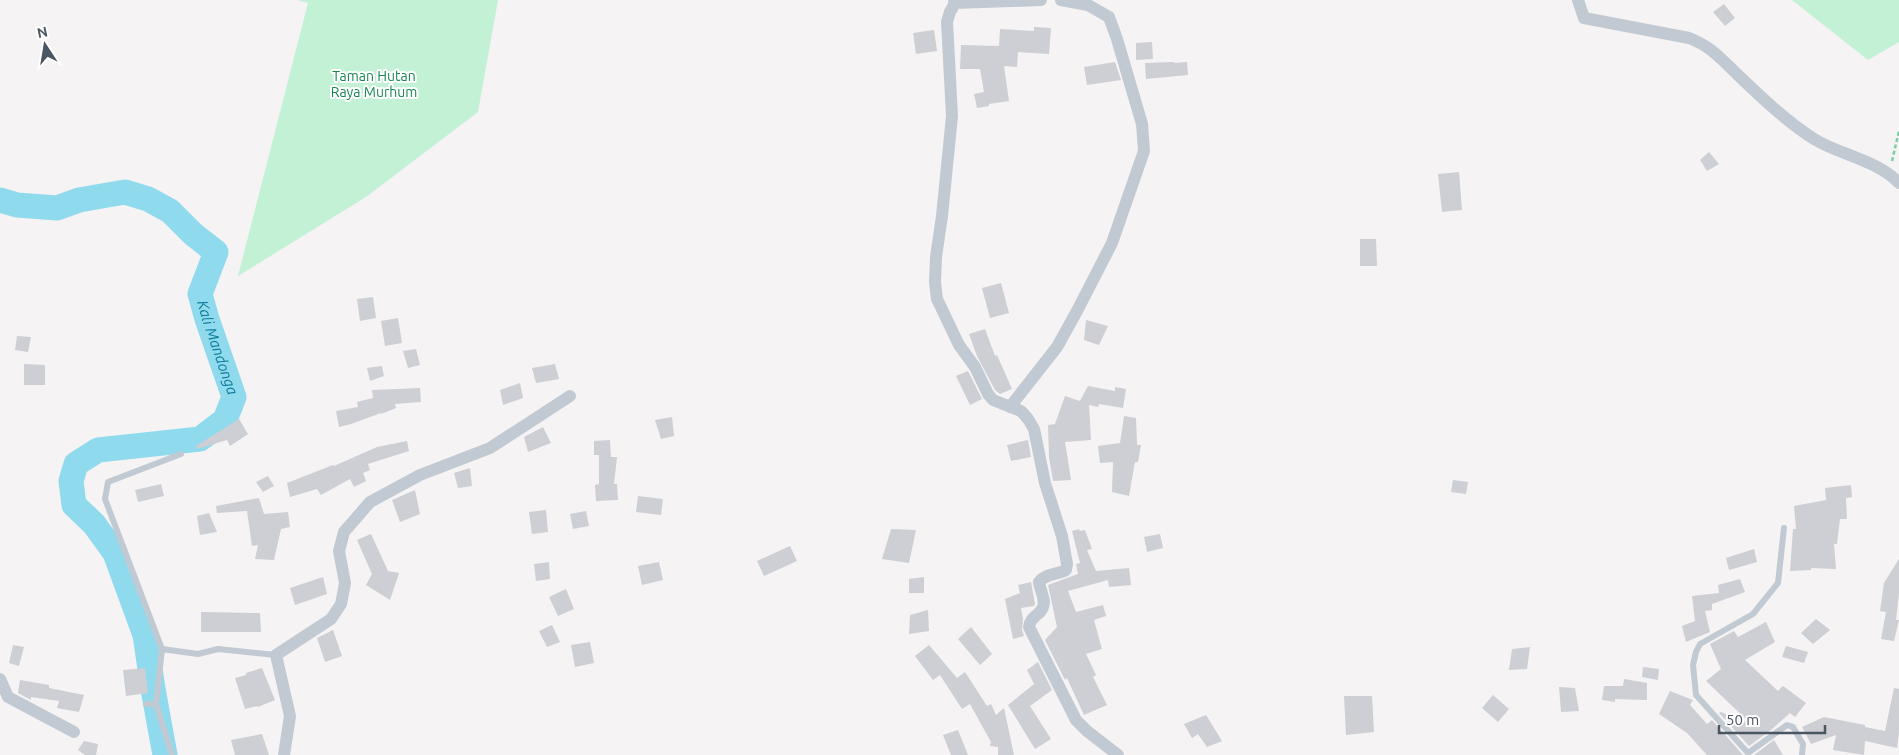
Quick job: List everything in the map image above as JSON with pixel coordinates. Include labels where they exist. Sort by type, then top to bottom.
[{"type":"street","points":[[1041,0],[955,2],[950,12],[947,22],[952,116],[936,257],[935,282],[937,299],[945,319],[959,345],[975,367],[988,394],[993,400],[1021,411],[1034,429],[1045,483],[1062,536],[1067,564],[1066,570],[1047,576],[1040,582],[1044,605],[1042,610],[1031,620],[1029,627],[1076,720],[1118,755]]},
{"type":"street","points":[[1010,406],[1056,348],[1077,311],[1112,244],[1144,151],[1142,124],[1118,40],[1109,17],[1088,5],[1061,0]]},
{"type":"street","points":[[1578,0],[1584,18],[1689,38],[1705,44],[1773,107],[1809,135],[1889,174],[1899,183]]},
{"type":"street","points":[[284,755],[290,716],[276,655],[331,619],[341,604],[345,583],[339,551],[344,532],[370,502],[420,475],[490,448],[570,396]]},
{"type":"street","points":[[0,679],[8,698],[74,732]]},
{"type":"lane","points":[[172,755],[156,704],[162,649],[105,500],[108,482],[181,454]]},
{"type":"lane","points":[[1784,528],[1778,583],[1753,614],[1700,644],[1696,652],[1694,682],[1696,694],[1748,753],[1786,725],[1793,727],[1803,744],[1802,755]]},
{"type":"lane","points":[[162,649],[198,654],[218,649],[276,655]]},
{"type":"lane","points":[[146,704],[156,704]]},
{"type":"path","points":[[1889,174],[1899,131]]},
{"type":"green space","name":"Taman Hutan Raya Murhum","points":[[297,0],[498,0],[478,112],[366,197],[238,276],[308,3]]},
{"type":"green space","points":[[1792,0],[1899,0],[1899,42],[1868,60]]},
{"type":"building","points":[[1724,4],[1735,18],[1725,26],[1713,12]]},
{"type":"building","points":[[1034,27],[1051,28],[1049,54],[1018,52],[1017,67],[1004,66],[1009,101],[977,108],[974,94],[984,92],[980,69],[960,69],[961,45],[999,46],[1000,29],[1034,31]]},
{"type":"building","points":[[934,30],[937,51],[916,54],[913,33]]},
{"type":"building","points":[[1152,42],[1153,59],[1136,60],[1136,43]]},
{"type":"building","points":[[1115,62],[1121,80],[1087,85],[1084,67]]},
{"type":"building","points":[[1187,62],[1188,75],[1146,79],[1145,63]]},
{"type":"building","points":[[1709,152],[1719,164],[1707,171],[1700,160]]},
{"type":"building","points":[[1459,172],[1462,210],[1442,212],[1438,174]]},
{"type":"building","points":[[1360,239],[1376,239],[1377,266],[1360,266]]},
{"type":"building","points":[[1001,283],[1009,313],[990,318],[982,288]]},
{"type":"building","points":[[373,297],[376,318],[360,321],[357,299]]},
{"type":"building","points":[[398,318],[402,343],[385,346],[381,321]]},
{"type":"building","points":[[1086,320],[1108,326],[1099,345],[1084,340]]},
{"type":"building","points":[[985,329],[995,356],[997,355],[1012,389],[1000,394],[995,390],[977,356],[969,334]]},
{"type":"building","points":[[17,336],[31,337],[28,352],[15,350]]},
{"type":"building","points":[[416,349],[420,365],[408,368],[403,351]]},
{"type":"building","points":[[24,364],[45,365],[45,385],[24,385]]},
{"type":"building","points":[[555,364],[559,379],[536,383],[532,368]]},
{"type":"building","points":[[382,366],[384,376],[370,381],[367,368]]},
{"type":"building","points":[[968,371],[982,399],[970,405],[956,376]]},
{"type":"building","points":[[520,383],[523,398],[503,405],[500,390]]},
{"type":"building","points":[[1088,386],[1115,391],[1115,387],[1126,389],[1123,408],[1099,404],[1098,407],[1089,405],[1091,440],[1065,442],[1071,480],[1053,481],[1049,457],[1048,425],[1055,424],[1065,396],[1080,401]]},
{"type":"building","points":[[420,388],[421,402],[395,404],[396,408],[339,427],[336,411],[358,407],[357,402],[373,398],[372,390]]},
{"type":"building","points":[[1124,416],[1136,418],[1137,445],[1141,445],[1138,462],[1135,462],[1129,496],[1112,492],[1113,462],[1100,463],[1098,446],[1120,443]]},
{"type":"building","points":[[672,417],[674,436],[661,439],[655,420]]},
{"type":"building","points":[[239,419],[248,434],[230,446],[227,440],[197,449],[196,446]]},
{"type":"building","points":[[543,427],[551,443],[528,452],[524,437]]},
{"type":"building","points":[[610,440],[611,457],[617,457],[614,484],[617,484],[618,500],[596,501],[595,485],[599,484],[599,455],[594,455],[594,441]]},
{"type":"building","points":[[1028,440],[1031,457],[1011,461],[1007,445]]},
{"type":"building","points":[[407,441],[409,451],[368,464],[370,470],[363,473],[366,481],[354,487],[350,479],[321,495],[317,489],[290,497],[287,483],[334,466],[377,447]]},
{"type":"building","points":[[470,468],[472,486],[458,488],[454,473]]},
{"type":"building","points":[[268,476],[274,486],[263,492],[256,482]]},
{"type":"building","points":[[1453,480],[1468,482],[1466,494],[1451,492]]},
{"type":"building","points":[[161,484],[164,496],[138,502],[135,490]]},
{"type":"building","points":[[1851,485],[1852,497],[1846,498],[1847,519],[1840,519],[1837,544],[1834,544],[1836,569],[1811,568],[1811,570],[1790,571],[1793,529],[1796,529],[1794,506],[1826,500],[1825,488]]},
{"type":"building","points":[[415,490],[420,514],[400,522],[392,500]]},
{"type":"building","points":[[638,496],[663,499],[661,515],[636,512]]},
{"type":"building","points":[[259,498],[264,514],[288,512],[290,527],[281,529],[274,560],[255,559],[258,545],[252,546],[247,511],[217,513],[216,506]]},
{"type":"building","points":[[546,510],[548,532],[532,534],[529,512]]},
{"type":"building","points":[[586,511],[589,526],[573,529],[570,514]]},
{"type":"building","points":[[209,513],[217,532],[200,535],[197,516]]},
{"type":"building","points":[[891,529],[916,530],[909,563],[882,559]]},
{"type":"building","points":[[1079,529],[1080,531],[1085,530],[1092,549],[1087,550],[1096,571],[1129,568],[1131,585],[1109,587],[1108,580],[1068,591],[1076,612],[1103,605],[1106,616],[1094,620],[1102,649],[1086,654],[1096,675],[1093,677],[1107,705],[1084,715],[1067,678],[1065,680],[1045,640],[1057,627],[1048,585],[1078,574],[1076,564],[1080,563],[1072,531]]},
{"type":"building","points":[[371,534],[388,571],[399,573],[390,600],[366,585],[372,574],[357,540]]},
{"type":"building","points":[[1160,534],[1163,548],[1147,552],[1144,537]]},
{"type":"building","points":[[790,546],[797,561],[764,576],[757,561]]},
{"type":"building","points":[[1754,549],[1757,562],[1729,570],[1726,558]]},
{"type":"building","points":[[1899,559],[1899,593],[1896,620],[1899,620],[1894,641],[1881,639],[1886,612],[1880,611],[1884,583]]},
{"type":"building","points":[[549,562],[550,579],[536,581],[534,564]]},
{"type":"building","points":[[659,562],[663,580],[642,585],[638,566]]},
{"type":"building","points":[[323,577],[327,594],[295,605],[290,588]]},
{"type":"building","points":[[924,577],[924,593],[909,593],[909,579]]},
{"type":"building","points":[[1740,579],[1745,592],[1712,604],[1712,610],[1705,611],[1710,632],[1686,642],[1682,626],[1695,621],[1692,596],[1719,593],[1718,585]]},
{"type":"building","points":[[1031,582],[1035,604],[1034,606],[1021,608],[1024,636],[1013,639],[1005,599],[1020,593],[1018,585]]},
{"type":"building","points":[[566,589],[574,609],[558,616],[549,597]]},
{"type":"building","points":[[928,610],[929,631],[909,634],[910,615]]},
{"type":"building","points":[[201,612],[260,613],[261,632],[201,632]]},
{"type":"building","points":[[1816,619],[1830,630],[1813,644],[1801,633]]},
{"type":"building","points":[[1766,622],[1775,642],[1745,660],[1778,691],[1783,686],[1806,703],[1795,717],[1790,713],[1749,746],[1719,713],[1721,712],[1751,724],[1706,681],[1721,669],[1710,644],[1734,631],[1738,637]]},
{"type":"building","points":[[552,625],[560,642],[547,647],[539,631]]},
{"type":"building","points":[[971,627],[992,654],[980,665],[958,639]]},
{"type":"building","points":[[333,630],[342,656],[325,662],[317,638]]},
{"type":"building","points":[[590,642],[594,663],[575,667],[571,645]]},
{"type":"building","points":[[13,645],[24,647],[19,666],[9,663]]},
{"type":"building","points":[[929,645],[957,678],[965,672],[987,706],[991,704],[996,715],[1004,708],[1014,755],[998,755],[998,747],[990,746],[991,742],[970,704],[962,709],[940,675],[933,680],[915,656]]},
{"type":"building","points":[[1786,646],[1808,652],[1804,663],[1782,657]]},
{"type":"building","points":[[1530,647],[1527,669],[1509,670],[1512,649]]},
{"type":"building","points":[[1038,662],[1052,690],[1030,706],[1051,739],[1035,749],[1008,705],[1034,684],[1027,670]]},
{"type":"building","points":[[1643,667],[1659,669],[1658,680],[1642,677]]},
{"type":"building","points":[[145,668],[148,693],[126,696],[123,670]]},
{"type":"building","points":[[262,668],[275,700],[258,707],[245,709],[235,678]]},
{"type":"building","points":[[1624,679],[1647,683],[1647,700],[1615,699],[1615,702],[1602,700],[1604,686],[1623,686]]},
{"type":"building","points":[[20,680],[49,685],[49,688],[84,695],[79,712],[57,708],[59,701],[31,697],[31,700],[18,693]]},
{"type":"building","points":[[1559,687],[1575,688],[1579,711],[1561,712]]},
{"type":"building","points":[[1894,688],[1899,689],[1897,748],[1865,741],[1864,755],[1833,750],[1836,735],[1811,744],[1802,727],[1824,717],[1885,731]]},
{"type":"building","points":[[1670,691],[1693,700],[1690,705],[1707,724],[1712,720],[1743,755],[1707,755],[1687,733],[1659,714]]},
{"type":"building","points":[[1493,695],[1509,709],[1498,722],[1482,708]]},
{"type":"building","points":[[1344,696],[1372,696],[1374,732],[1346,735]]},
{"type":"building","points":[[1206,715],[1222,741],[1207,747],[1198,734],[1192,738],[1184,724]]},
{"type":"building","points":[[958,730],[968,755],[951,755],[943,735]]},
{"type":"building","points":[[262,734],[269,755],[235,755],[231,740]]},
{"type":"building","points":[[1774,740],[1783,755],[1754,755]]},
{"type":"building","points":[[84,741],[98,744],[96,755],[85,755],[78,750]]},
{"type":"waterway","name":"Kali Mandonga","points":[[0,200],[17,205],[57,208],[79,200],[125,192],[148,199],[170,211],[193,234],[216,252],[200,294],[234,397],[225,420],[200,439],[98,450],[76,464],[71,481],[74,505],[94,524],[115,553],[145,635],[165,755]]}]
